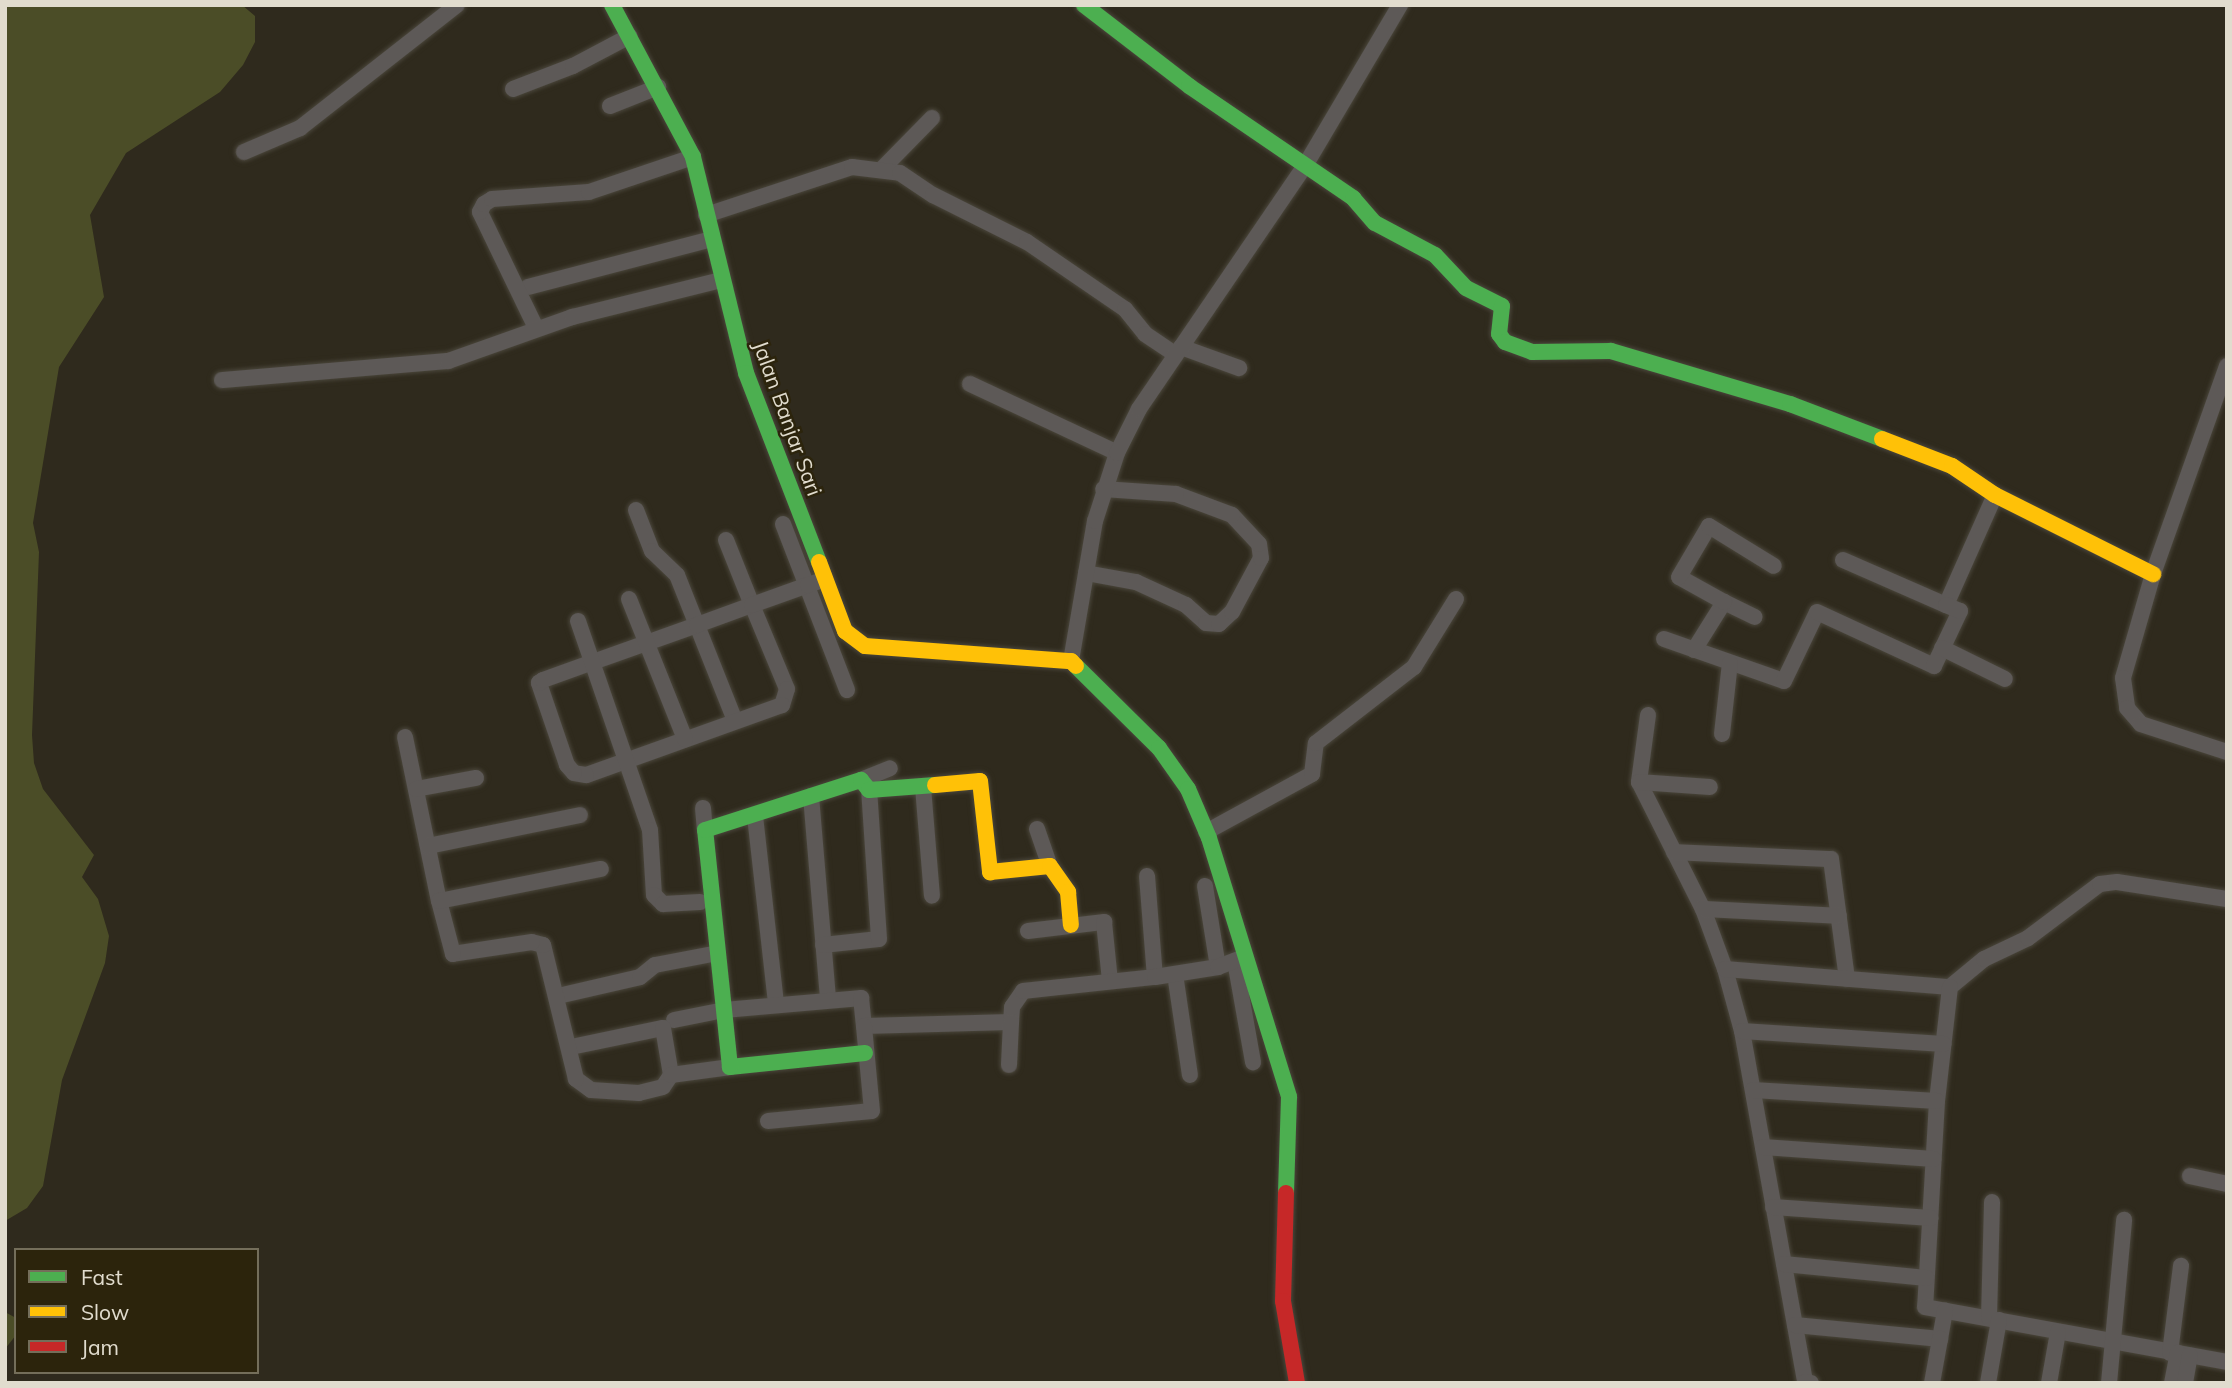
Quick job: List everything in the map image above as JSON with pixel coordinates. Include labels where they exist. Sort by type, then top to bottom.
[{"type":"street","points":[[244,152],[300,128],[457,5]]},
{"type":"street","name":"Jalan Banjar Sari","points":[[612,5],[693,157],[746,373],[845,631],[865,646],[1071,661]]},
{"type":"street","points":[[1084,5],[1189,86],[1353,198],[1375,223],[1435,255],[1466,288],[1502,306],[1499,334],[1505,342],[1531,352],[1611,351],[1790,404],[1932,457],[1995,495],[2153,574]]},
{"type":"street","points":[[1297,1383],[1283,1301],[1289,1097],[1240,959],[1206,832],[1176,768],[1071,661],[1103,489],[1117,453],[1139,410],[1306,164],[1400,5]]},
{"type":"street","points":[[513,89],[573,66],[630,36]]},
{"type":"street","points":[[610,106],[658,87]]},
{"type":"street","points":[[883,168],[932,118]]},
{"type":"street","points":[[536,328],[480,212],[484,204],[492,199],[589,192],[693,157]]},
{"type":"street","points":[[706,215],[852,167],[883,168],[900,173],[933,195],[1027,242],[1125,309],[1145,334],[1179,351],[1239,368]]},
{"type":"street","points":[[528,287],[712,239]]},
{"type":"street","points":[[222,380],[448,361],[536,328],[722,280]]},
{"type":"street","points":[[2227,366],[2153,574],[2123,678],[2127,708],[2141,724],[2227,752]]},
{"type":"street","points":[[970,384],[1117,453]]},
{"type":"street","points":[[1086,573],[1136,582],[1186,605],[1206,623],[1219,624],[1232,612],[1261,558],[1259,544],[1232,515],[1176,494],[1103,489]]},
{"type":"street","points":[[1946,605],[1995,495]]},
{"type":"street","points":[[636,510],[652,551],[677,575],[735,722]]},
{"type":"street","points":[[783,524],[847,690]]},
{"type":"street","points":[[1755,617],[1679,578],[1709,526],[1774,566]]},
{"type":"street","points":[[726,540],[752,605],[787,697],[782,705],[586,775],[574,773],[567,765],[537,689],[543,680],[697,625],[752,605],[825,579]]},
{"type":"street","points":[[1664,639],[1784,681],[1817,612],[1934,666],[1960,611],[1843,560]]},
{"type":"street","points":[[629,599],[685,739]]},
{"type":"street","points":[[1206,832],[1312,774],[1316,743],[1414,667],[1456,599]]},
{"type":"street","points":[[1694,650],[1724,602]]},
{"type":"street","points":[[578,621],[627,760],[654,849],[654,895],[663,904],[699,902]]},
{"type":"street","points":[[1942,648],[2005,679]]},
{"type":"street","points":[[1722,734],[1730,663]]},
{"type":"street","points":[[1648,715],[1639,782],[1703,909],[1725,969],[1742,1031],[1805,1382],[1811,1383]]},
{"type":"street","points":[[405,737],[439,901],[453,954],[532,942],[543,945],[571,1047],[576,1079],[591,1090],[639,1093],[663,1087],[671,1075],[663,1028],[571,1047]]},
{"type":"street","points":[[864,785],[890,768]]},
{"type":"street","points":[[416,789],[476,778]]},
{"type":"street","points":[[705,830],[811,796],[864,785],[923,787],[980,781],[990,872],[1050,866]]},
{"type":"street","points":[[1639,782],[1710,787]]},
{"type":"street","points":[[823,945],[879,939],[864,785]]},
{"type":"street","points":[[923,787],[932,896]]},
{"type":"street","points":[[811,796],[828,1000]]},
{"type":"street","points":[[703,808],[730,1067]]},
{"type":"street","points":[[428,846],[580,815]]},
{"type":"street","points":[[755,816],[776,1004]]},
{"type":"street","points":[[1037,829],[1050,866],[1069,892],[1071,925]]},
{"type":"street","points":[[1674,852],[1830,859],[1847,979]]},
{"type":"street","points":[[439,901],[601,869]]},
{"type":"street","points":[[1147,876],[1155,977]]},
{"type":"street","points":[[1725,969],[1950,987],[1984,959],[2028,938],[2100,884],[2117,882],[2227,900]]},
{"type":"street","points":[[1205,886],[1218,967]]},
{"type":"street","points":[[1703,909],[1839,916]]},
{"type":"street","points":[[1028,931],[1104,922],[1110,981]]},
{"type":"street","points":[[558,996],[640,977],[655,965],[718,953]]},
{"type":"street","points":[[1009,1065],[1012,1007],[1023,991],[1155,977],[1218,967],[1240,959]]},
{"type":"street","points":[[1240,959],[1253,1062]]},
{"type":"street","points":[[1175,974],[1190,1075]]},
{"type":"street","points":[[1950,987],[1937,1101],[1924,1307],[2227,1362]]},
{"type":"street","points":[[674,1020],[724,1010],[861,998],[872,1111],[768,1121]]},
{"type":"street","points":[[864,1026],[1011,1022]]},
{"type":"street","points":[[1742,1031],[1944,1044]]},
{"type":"street","points":[[671,1075],[865,1053]]},
{"type":"street","points":[[1752,1090],[1937,1101]]},
{"type":"street","points":[[1763,1147],[1934,1159]]},
{"type":"street","points":[[2190,1176],[2227,1184]]},
{"type":"street","points":[[1988,1383],[1994,1319],[1993,1202]]},
{"type":"street","points":[[1773,1208],[1931,1217]]},
{"type":"street","points":[[2109,1383],[2115,1343],[2124,1220]]},
{"type":"street","points":[[1784,1264],[1926,1278]]},
{"type":"street","points":[[2172,1383],[2179,1354],[2181,1266]]},
{"type":"street","points":[[1932,1383],[1945,1310]]},
{"type":"street","points":[[1795,1325],[1940,1339]]},
{"type":"street","points":[[2049,1383],[2058,1332]]},
{"type":"street","points":[[2179,1354],[2185,1383]]},
{"type":"green space","points":[[5,5],[242,5],[255,16],[255,42],[243,65],[220,92],[126,153],[90,215],[104,297],[59,367],[33,523],[39,552],[32,735],[34,763],[43,789],[94,855],[82,877],[98,899],[109,936],[105,963],[62,1080],[43,1186],[27,1208],[5,1221]]},
{"type":"green space","points":[[5,1312],[14,1317],[14,1338],[5,1349]]},
{"type":"traffic: fast","points":[[612,5],[693,157],[746,373],[819,562]]},
{"type":"traffic: fast","points":[[1084,5],[1189,86],[1353,198],[1375,223],[1435,255],[1466,288],[1502,306],[1499,334],[1505,342],[1532,352],[1611,351],[1790,404],[1882,439]]},
{"type":"traffic: fast","points":[[1076,666],[1159,748],[1188,789],[1209,838],[1289,1097],[1286,1193]]},
{"type":"traffic: fast","points":[[865,1053],[730,1067],[705,830],[861,780],[869,790],[935,785]]},
{"type":"traffic: slow","points":[[1882,439],[1952,466],[1995,495],[2153,574]]},
{"type":"traffic: slow","points":[[819,562],[845,631],[865,646],[1071,661],[1076,666]]},
{"type":"traffic: slow","points":[[935,785],[980,781],[990,872],[1050,866],[1068,892],[1071,925]]},
{"type":"traffic: jam","points":[[1286,1193],[1283,1301],[1297,1383]]}]
